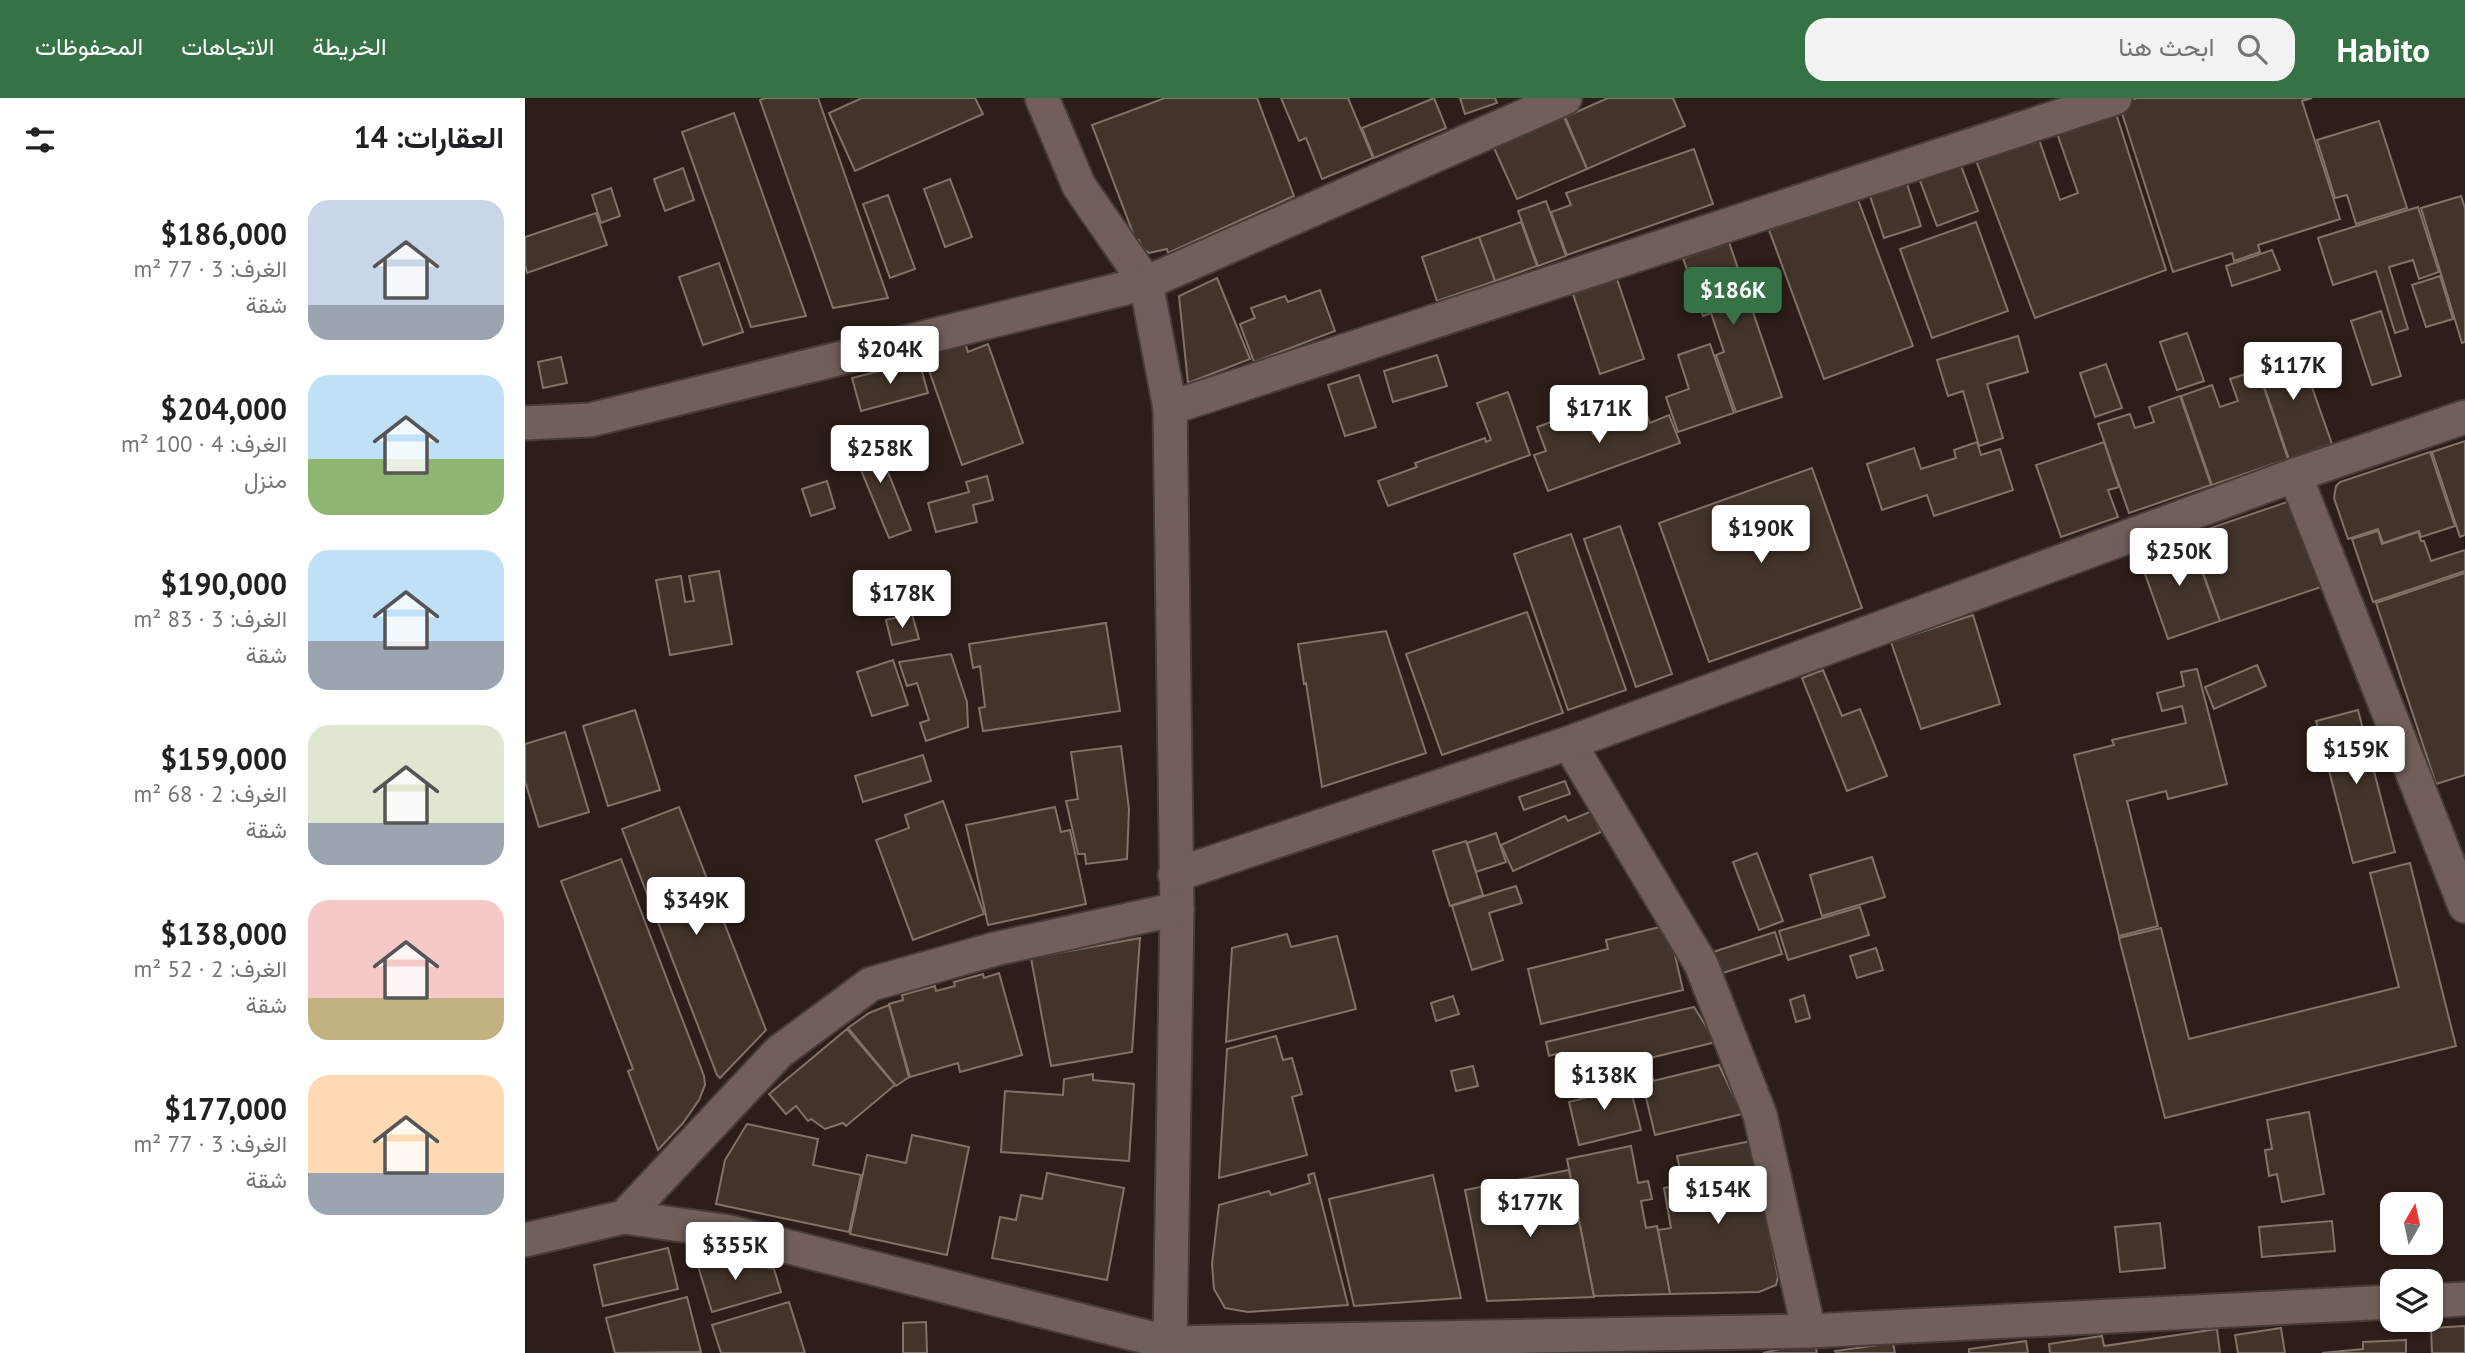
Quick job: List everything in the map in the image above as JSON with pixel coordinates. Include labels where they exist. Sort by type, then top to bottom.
[{"type":"street","points":[[1042,98],[1079,186],[1146,283],[1170,408],[1177,909],[1170,1343]]},
{"type":"street","points":[[525,423],[590,420],[1146,283],[1565,98]]},
{"type":"street","points":[[1170,408],[2115,98]]},
{"type":"street","points":[[1175,875],[1569,743],[2295,475],[2465,417]]},
{"type":"street","points":[[2295,475],[2465,906]]},
{"type":"street","points":[[1569,743],[1701,964],[1760,1115],[1809,1331]]},
{"type":"street","points":[[624,1217],[779,1052],[871,984],[995,949],[1177,909]]},
{"type":"street","points":[[525,1240],[624,1217],[730,1232],[1170,1343],[1203,1348],[1809,1331],[2380,1303]]},
{"type":"street","points":[[2443,1300],[2465,1299]]},
{"type":"building","points":[[818,98],[888,298],[833,308],[760,100]]},
{"type":"building","points":[[862,98],[975,98],[983,114],[855,171],[829,113]]},
{"type":"building","points":[[1165,98],[1257,98],[1294,196],[1168,253],[1167,249],[1149,253],[1142,248],[1139,240],[1136,241],[1092,125]]},
{"type":"building","points":[[1281,98],[1348,98],[1373,158],[1322,179],[1306,138],[1299,141]]},
{"type":"building","points":[[1434,98],[1446,128],[1374,158],[1362,128]]},
{"type":"building","points":[[1460,98],[1495,98],[1497,103],[1465,114]]},
{"type":"building","points":[[1608,98],[1673,98],[1685,126],[1587,169],[1565,117]]},
{"type":"building","points":[[2137,98],[2312,98],[2302,101],[2340,219],[2258,245],[2260,252],[2234,261],[2232,253],[2173,272],[2119,104]]},
{"type":"building","points":[[2113,104],[2166,270],[2035,318],[1971,147],[2035,128],[2060,200],[2078,193],[2053,122]]},
{"type":"building","points":[[734,113],[806,316],[751,327],[682,132]]},
{"type":"building","points":[[1564,117],[1587,169],[1517,199],[1494,148]]},
{"type":"building","points":[[2379,121],[2407,208],[2356,224],[2347,195],[2335,198],[2317,140]]},
{"type":"building","points":[[1694,149],[1713,204],[1567,255],[1551,212],[1571,205],[1566,193]]},
{"type":"building","points":[[1960,163],[1978,211],[1937,226],[1919,178]]},
{"type":"building","points":[[683,168],[694,200],[665,211],[654,179]]},
{"type":"building","points":[[950,179],[972,237],[945,247],[924,189]]},
{"type":"building","points":[[1906,181],[1921,226],[1884,238],[1869,193]]},
{"type":"building","points":[[611,188],[620,216],[601,223],[592,195]]},
{"type":"building","points":[[888,195],[915,269],[890,278],[863,204]]},
{"type":"building","points":[[2461,196],[2465,208],[2465,342],[2462,343],[2421,208]]},
{"type":"building","points":[[1857,197],[1913,346],[1824,379],[1769,230]]},
{"type":"building","points":[[1546,201],[1566,256],[1538,266],[1518,211]]},
{"type":"building","points":[[2418,207],[2439,272],[2419,279],[2413,260],[2389,267],[2408,329],[2395,333],[2376,271],[2333,285],[2318,238]]},
{"type":"building","points":[[596,213],[607,245],[527,273],[525,237]]},
{"type":"building","points":[[1521,222],[1537,266],[1495,281],[1479,237]]},
{"type":"building","points":[[1976,222],[2008,311],[1932,338],[1900,249]]},
{"type":"building","points":[[1479,237],[1495,281],[1437,301],[1422,257]]},
{"type":"building","points":[[1729,242],[1782,397],[1736,412],[1716,355],[1724,352],[1711,313],[1703,316],[1683,258]]},
{"type":"building","points":[[2272,250],[2280,270],[2232,286],[2226,266]]},
{"type":"building","points":[[719,263],[743,332],[703,345],[679,277]]},
{"type":"building","points":[[2440,276],[2453,319],[2426,327],[2412,285]]},
{"type":"building","points":[[1217,278],[1250,359],[1188,383],[1179,296]]},
{"type":"building","points":[[1617,279],[1644,359],[1600,374],[1573,294]]},
{"type":"building","points":[[1320,290],[1335,331],[1254,362],[1240,324],[1255,318],[1251,308],[1285,296],[1288,302]]},
{"type":"building","points":[[2381,311],[2401,376],[2372,385],[2351,321]]},
{"type":"building","points":[[2187,333],[2204,381],[2177,390],[2160,342]]},
{"type":"building","points":[[2018,336],[2028,372],[1987,384],[2003,438],[1979,446],[1963,391],[1948,396],[1937,360]]},
{"type":"building","points":[[964,339],[968,352],[988,344],[1023,443],[962,465],[923,353]]},
{"type":"building","points":[[1710,344],[1734,413],[1678,432],[1666,397],[1689,389],[1678,355]]},
{"type":"building","points":[[2297,345],[2332,444],[2289,459],[2255,360]]},
{"type":"building","points":[[1437,355],[1447,386],[1393,402],[1384,371]]},
{"type":"building","points":[[561,357],[567,383],[543,388],[538,362]]},
{"type":"building","points":[[919,361],[928,393],[861,411],[852,378]]},
{"type":"building","points":[[2106,364],[2122,408],[2095,417],[2080,373]]},
{"type":"building","points":[[2258,370],[2288,459],[2212,485],[2181,396],[2212,385],[2220,407],[2238,401],[2230,379]]},
{"type":"building","points":[[1359,375],[1376,427],[1345,436],[1328,385]]},
{"type":"building","points":[[1508,392],[1530,455],[1388,506],[1378,481],[1417,467],[1415,463],[1485,438],[1486,442],[1491,440],[1477,403]]},
{"type":"building","points":[[2180,396],[2211,485],[2129,513],[2098,424],[2130,414],[2135,428],[2154,422],[2149,407]]},
{"type":"building","points":[[1643,404],[1650,423],[1669,415],[1680,443],[1548,491],[1534,455],[1546,451],[1537,427],[1584,410],[1593,434],[1616,426],[1612,416]]},
{"type":"building","points":[[872,432],[911,530],[889,538],[849,441]]},
{"type":"building","points":[[2465,441],[2465,535],[2460,537],[2432,452]]},
{"type":"building","points":[[1977,442],[1981,455],[2000,449],[2013,490],[1934,516],[1927,495],[1882,510],[1867,464],[1914,448],[1921,469],[1956,458],[1954,450]]},
{"type":"building","points":[[2104,442],[2119,487],[2108,490],[2118,517],[2061,537],[2036,465]]},
{"type":"building","points":[[2430,452],[2455,526],[2421,537],[2419,531],[2383,543],[2378,529],[2348,539],[2334,498],[2336,486],[2340,482]]},
{"type":"building","points":[[1812,468],[1862,608],[1709,662],[1659,523]]},
{"type":"building","points":[[987,476],[993,500],[973,505],[977,522],[936,532],[928,503],[969,492],[966,482]]},
{"type":"building","points":[[827,481],[835,508],[811,516],[802,489]]},
{"type":"building","points":[[2293,500],[2324,586],[2220,621],[2190,535]]},
{"type":"building","points":[[1620,526],[1672,674],[1636,687],[1584,539]]},
{"type":"building","points":[[2378,531],[2382,544],[2418,532],[2431,561],[2465,550],[2465,571],[2373,602],[2352,539]]},
{"type":"building","points":[[1571,534],[1626,690],[1568,710],[1514,554]]},
{"type":"building","points":[[2189,536],[2220,621],[2168,639],[2138,554]]},
{"type":"building","points":[[719,571],[732,644],[670,655],[656,580],[681,576],[685,602],[694,601],[689,576]]},
{"type":"building","points":[[2465,573],[2465,775],[2436,784],[2376,603]]},
{"type":"building","points":[[1527,612],[1563,713],[1442,755],[1406,654]]},
{"type":"building","points":[[912,614],[919,639],[892,645],[886,620]]},
{"type":"building","points":[[1973,615],[2000,704],[1921,729],[1891,642]]},
{"type":"building","points":[[1106,623],[1120,711],[983,731],[979,708],[985,707],[980,666],[973,668],[969,644]]},
{"type":"building","points":[[1386,631],[1426,753],[1322,787],[1298,644]]},
{"type":"building","points":[[951,654],[967,702],[968,727],[926,741],[920,723],[929,720],[917,683],[907,686],[899,662]]},
{"type":"building","points":[[893,660],[908,705],[872,716],[857,672]]},
{"type":"building","points":[[2257,665],[2266,686],[2214,709],[2205,687]]},
{"type":"building","points":[[2197,669],[2227,784],[2168,799],[2166,791],[2127,801],[2158,926],[2119,936],[2074,755],[2114,745],[2112,740],[2186,723],[2182,706],[2162,711],[2157,693],[2184,686],[2181,672]]},
{"type":"building","points":[[1823,670],[1842,716],[1860,709],[1887,776],[1847,791],[1802,678]]},
{"type":"building","points":[[635,710],[660,790],[608,806],[583,726]]},
{"type":"building","points":[[2358,710],[2395,852],[2353,863],[2316,721]]},
{"type":"building","points":[[565,732],[589,812],[539,827],[525,781],[525,744]]},
{"type":"building","points":[[1121,746],[1129,809],[1127,859],[1086,864],[1085,854],[1078,854],[1066,801],[1078,799],[1071,752]]},
{"type":"building","points":[[923,755],[931,781],[863,802],[855,776]]},
{"type":"building","points":[[1565,781],[1570,794],[1524,810],[1519,797]]},
{"type":"building","points":[[943,801],[984,914],[913,940],[876,840],[909,828],[905,815]]},
{"type":"building","points":[[679,807],[766,1030],[720,1078],[622,829]]},
{"type":"building","points":[[1055,807],[1061,832],[1070,830],[1086,904],[988,925],[966,825]]},
{"type":"building","points":[[1592,811],[1601,832],[1513,871],[1501,845],[1565,816],[1568,821]]},
{"type":"building","points":[[1496,833],[1506,862],[1476,872],[1467,843]]},
{"type":"building","points":[[1466,841],[1483,895],[1450,906],[1433,851]]},
{"type":"building","points":[[1757,853],[1783,921],[1759,930],[1733,862]]},
{"type":"building","points":[[1872,857],[1885,897],[1822,916],[1810,875]]},
{"type":"building","points":[[621,859],[704,1076],[705,1085],[699,1100],[683,1123],[658,1150],[628,1071],[633,1069],[561,881]]},
{"type":"building","points":[[2410,863],[2456,1046],[2165,1118],[2119,938],[2161,928],[2189,1039],[2399,987],[2370,873]]},
{"type":"building","points":[[1516,886],[1522,903],[1489,913],[1503,960],[1472,970],[1452,906]]},
{"type":"building","points":[[1860,907],[1869,935],[1788,960],[1779,931]]},
{"type":"building","points":[[1668,925],[1683,990],[1541,1024],[1528,969],[1608,949],[1606,940]]},
{"type":"building","points":[[1775,932],[1782,954],[1720,974],[1713,952]]},
{"type":"building","points":[[1287,934],[1291,947],[1337,936],[1356,1009],[1226,1042],[1232,948]]},
{"type":"building","points":[[1140,938],[1132,1052],[1051,1066],[1031,958]]},
{"type":"building","points":[[1876,948],[1883,970],[1857,978],[1850,956]]},
{"type":"building","points":[[999,973],[1022,1055],[960,1072],[958,1063],[910,1077],[889,1004],[903,1000],[902,995],[935,986],[936,991],[955,986],[954,982],[983,974],[984,978]]},
{"type":"building","points":[[1804,995],[1810,1018],[1796,1022],[1790,1000]]},
{"type":"building","points":[[1453,996],[1459,1014],[1436,1021],[1431,1003]]},
{"type":"building","points":[[889,1005],[909,1077],[896,1086],[848,1028],[869,1013]]},
{"type":"building","points":[[1694,1007],[1716,1042],[1629,1063],[1631,1070],[1582,1082],[1580,1075],[1562,1079],[1556,1054],[1549,1056],[1546,1042]]},
{"type":"building","points":[[847,1029],[895,1085],[846,1126],[843,1123],[825,1129],[811,1119],[808,1121],[796,1106],[786,1114],[769,1094]]},
{"type":"building","points":[[1276,1036],[1283,1060],[1292,1058],[1302,1094],[1292,1097],[1307,1155],[1219,1178],[1227,1049]]},
{"type":"building","points":[[1719,1065],[1742,1114],[1655,1135],[1642,1081],[1653,1081]]},
{"type":"building","points":[[1473,1066],[1478,1086],[1456,1091],[1451,1071]]},
{"type":"building","points":[[1093,1074],[1093,1080],[1134,1084],[1129,1161],[1001,1152],[1005,1091],[1063,1095],[1064,1079]]},
{"type":"building","points":[[1616,1078],[1620,1090],[1630,1087],[1641,1130],[1579,1145],[1569,1102],[1585,1098],[1582,1086]]},
{"type":"building","points":[[2309,1112],[2324,1194],[2282,1202],[2277,1174],[2269,1176],[2265,1150],[2272,1149],[2267,1120]]},
{"type":"building","points":[[747,1124],[818,1139],[813,1165],[861,1175],[849,1232],[716,1204],[725,1160]]},
{"type":"building","points":[[912,1135],[969,1147],[947,1255],[850,1234],[867,1155],[906,1163]]},
{"type":"building","points":[[1751,1141],[1778,1277],[1776,1285],[1759,1292],[1670,1294],[1658,1230],[1671,1228],[1664,1188],[1683,1184],[1677,1156]]},
{"type":"building","points":[[1631,1146],[1638,1183],[1648,1181],[1652,1199],[1641,1201],[1646,1228],[1657,1226],[1670,1294],[1594,1296],[1567,1159]]},
{"type":"building","points":[[1569,1170],[1594,1297],[1487,1301],[1465,1190]]},
{"type":"building","points":[[1047,1173],[1124,1188],[1107,1280],[992,1258],[1000,1217],[1016,1220],[1021,1195],[1042,1199]]},
{"type":"building","points":[[1314,1173],[1348,1305],[1248,1312],[1225,1308],[1214,1289],[1212,1264],[1219,1205],[1269,1191],[1271,1195],[1310,1183],[1308,1175]]},
{"type":"building","points":[[1433,1175],[1461,1298],[1354,1306],[1329,1199]]},
{"type":"building","points":[[2332,1221],[2335,1251],[2262,1257],[2259,1227]]},
{"type":"building","points":[[2160,1223],[2165,1268],[2120,1272],[2115,1227]]},
{"type":"building","points":[[668,1248],[678,1289],[603,1306],[594,1265]]},
{"type":"building","points":[[694,1253],[774,1269],[781,1292],[712,1312]]},
{"type":"building","points":[[687,1297],[701,1352],[615,1353],[606,1318]]},
{"type":"building","points":[[789,1302],[805,1353],[721,1353],[712,1325]]},
{"type":"building","points":[[926,1322],[927,1353],[903,1353],[903,1323]]},
{"type":"building","points":[[2465,1326],[2465,1353],[2432,1353],[2431,1332],[2443,1332],[2443,1327]]},
{"type":"building","points":[[2281,1328],[2285,1353],[2238,1353],[2235,1335]]},
{"type":"building","points":[[2217,1329],[2220,1353],[2050,1353],[2049,1344],[2102,1336],[2104,1346]]},
{"type":"building","points":[[2406,1340],[2406,1353],[2322,1353],[2363,1349],[2363,1342]]},
{"type":"building","points":[[1814,1341],[1817,1353],[1763,1353]]},
{"type":"building","points":[[2026,1341],[2028,1353],[1969,1353],[1969,1349]]},
{"type":"building","points":[[1893,1343],[1895,1353],[1835,1351]]}]
